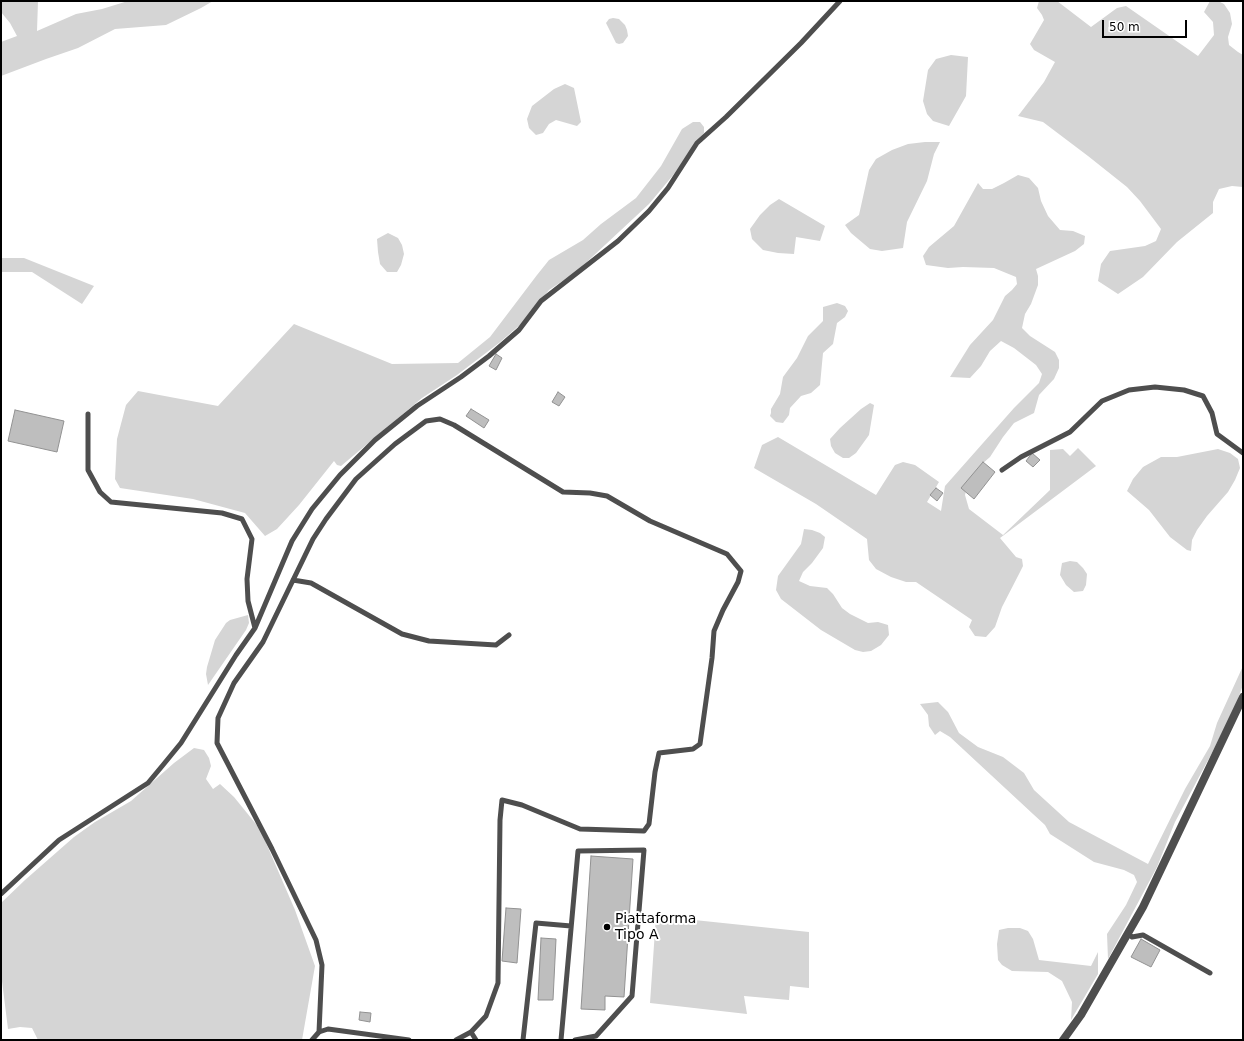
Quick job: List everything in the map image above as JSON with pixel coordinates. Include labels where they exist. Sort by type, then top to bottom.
[{"type":"street","points":[[1063,1040],[1081,1015],[1128,934],[1149,894],[1243,698]]},
{"type":"lane","points":[[1,894],[59,840],[148,783],[181,743],[236,655],[255,628],[292,541],[312,509],[340,475],[375,440],[417,406],[461,377],[489,356],[519,330],[541,301],[618,241],[649,211],[668,188],[697,143],[801,43],[840,1]]},
{"type":"lane","points":[[1002,470],[1021,457],[1070,432],[1102,401],[1129,390],[1155,387],[1184,390],[1203,396],[1212,413],[1217,434],[1243,452]]},
{"type":"lane","points":[[88,414],[88,470],[100,492],[111,502],[222,513],[242,519],[252,539],[247,579],[248,602],[255,628]]},
{"type":"lane","points":[[319,1032],[322,965],[316,940],[272,849],[216,743],[218,718],[234,683],[263,642],[313,539],[326,518],[356,479],[395,444],[426,421],[440,418],[454,425],[563,492],[590,493],[607,496],[650,521],[727,554],[741,571],[738,582],[714,631],[712,658],[700,744],[693,749],[659,753],[655,772],[650,824],[644,831],[580,829],[522,805],[502,800],[500,820],[498,983],[486,1016],[471,1032],[456,1040]]},
{"type":"lane","points":[[293,580],[311,583],[402,634],[429,642],[496,645],[509,635]]},
{"type":"lane","points":[[561,1040],[578,851],[644,850],[632,996],[598,1038],[575,1040]]},
{"type":"lane","points":[[523,1040],[536,923],[571,926]]},
{"type":"lane","points":[[1128,934],[1132,937],[1144,935],[1210,973]]},
{"type":"lane","points":[[312,1040],[319,1032],[328,1029],[409,1040]]},
{"type":"lane","points":[[471,1032],[476,1040]]},
{"type":"shaded area","points":[[1,1],[38,1],[37,31],[76,14],[102,9],[128,1],[213,1],[166,25],[115,29],[78,48],[1,76],[1,42],[17,36],[10,23],[1,12]]},
{"type":"shaded area","points":[[1039,1],[1057,1],[1091,27],[1117,8],[1126,6],[1198,56],[1214,35],[1213,22],[1204,12],[1210,1],[1218,1],[1224,4],[1230,13],[1232,24],[1228,37],[1229,45],[1243,55],[1243,187],[1232,186],[1219,189],[1213,202],[1213,213],[1177,242],[1143,277],[1118,294],[1098,281],[1101,264],[1110,251],[1145,246],[1156,241],[1161,229],[1140,201],[1127,187],[1088,156],[1043,122],[1018,116],[1044,82],[1055,62],[1034,50],[1030,44],[1044,20],[1037,8]]},
{"type":"shaded area","points":[[609,19],[619,19],[625,25],[627,30],[628,36],[623,43],[616,43],[606,23]]},
{"type":"shaded area","points":[[951,55],[968,57],[966,96],[949,126],[933,121],[927,114],[923,101],[928,70],[936,59]]},
{"type":"shaded area","points":[[565,84],[574,88],[581,122],[577,126],[556,120],[549,124],[543,133],[536,135],[529,128],[527,119],[532,106],[554,89]]},
{"type":"shaded area","points":[[693,122],[700,122],[704,127],[704,133],[674,174],[649,204],[576,272],[549,290],[521,324],[499,343],[457,375],[422,398],[341,466],[337,465],[334,461],[299,505],[277,529],[265,536],[245,513],[193,499],[120,488],[115,479],[117,439],[126,405],[138,391],[218,406],[294,324],[392,364],[458,363],[490,337],[549,260],[583,240],[601,224],[636,198],[661,166],[682,129]]},
{"type":"shaded area","points":[[940,142],[934,154],[927,181],[907,222],[903,248],[882,251],[870,249],[851,233],[845,225],[859,215],[869,170],[876,159],[892,150],[908,144]]},
{"type":"shaded area","points":[[1018,175],[1029,178],[1038,188],[1041,201],[1048,216],[1060,230],[1073,231],[1085,236],[1084,244],[1075,251],[1036,269],[1038,285],[1031,304],[1025,314],[1022,328],[1030,336],[1055,352],[1059,360],[1059,368],[1054,379],[1039,395],[1034,413],[1014,423],[990,457],[982,464],[967,487],[965,495],[969,509],[1003,535],[1050,490],[1050,450],[1063,449],[1070,456],[1078,448],[1096,466],[1000,538],[1016,557],[1022,559],[1023,566],[1002,607],[995,627],[986,637],[975,636],[969,627],[972,620],[916,582],[906,582],[891,577],[876,569],[869,560],[867,539],[816,504],[754,468],[762,445],[778,437],[876,495],[895,465],[903,462],[915,465],[939,482],[927,502],[941,511],[945,486],[1014,408],[1039,383],[1042,374],[1036,365],[1014,348],[1001,341],[990,351],[981,366],[970,378],[950,377],[970,345],[993,320],[1005,296],[1017,284],[1016,277],[994,268],[948,268],[926,265],[923,256],[929,247],[954,226],[978,183],[983,189],[992,189]]},
{"type":"shaded area","points":[[779,199],[825,226],[820,241],[796,237],[794,254],[763,250],[752,239],[750,229],[760,215],[770,205]]},
{"type":"shaded area","points":[[388,233],[398,238],[402,245],[404,254],[397,272],[387,272],[380,264],[377,239]]},
{"type":"shaded area","points":[[1,258],[24,258],[94,286],[82,304],[32,272],[1,272]]},
{"type":"shaded area","points":[[837,303],[845,306],[848,311],[845,317],[837,323],[833,344],[823,353],[820,385],[811,393],[801,396],[790,408],[789,415],[783,423],[776,422],[770,416],[771,409],[780,394],[783,377],[797,358],[808,336],[823,321],[823,307]]},
{"type":"shaded area","points":[[870,403],[874,405],[869,435],[856,453],[849,458],[843,458],[835,453],[831,446],[830,439],[861,409]]},
{"type":"shaded area","points":[[1218,449],[1230,453],[1238,459],[1240,468],[1228,492],[1197,530],[1192,540],[1191,551],[1187,550],[1170,537],[1149,510],[1127,491],[1133,479],[1143,467],[1161,457],[1177,457]]},
{"type":"shaded area","points":[[804,529],[820,533],[825,537],[823,548],[803,572],[799,581],[810,586],[827,588],[842,608],[868,623],[878,622],[888,625],[889,635],[881,645],[871,651],[863,652],[855,650],[821,630],[781,599],[776,590],[778,576],[801,544]]},
{"type":"shaded area","points":[[1070,561],[1077,562],[1087,574],[1086,585],[1083,591],[1074,592],[1066,585],[1060,575],[1062,563]]},
{"type":"shaded area","points":[[248,615],[249,623],[246,630],[208,685],[206,674],[207,667],[215,640],[226,623],[230,620]]},
{"type":"shaded area","points":[[1243,666],[1243,685],[1236,704],[1175,822],[1157,867],[1108,959],[1107,934],[1126,905],[1137,882],[1134,875],[1124,870],[1094,862],[1050,834],[1045,825],[950,737],[940,731],[935,735],[929,726],[928,715],[920,704],[938,702],[948,712],[959,733],[978,747],[1003,757],[1024,773],[1034,790],[1069,822],[1148,864],[1185,789],[1210,746],[1217,723]]},
{"type":"shaded area","points":[[194,748],[204,750],[209,758],[211,766],[206,779],[213,789],[220,784],[234,797],[260,829],[295,910],[315,966],[302,1040],[38,1040],[32,1028],[20,1027],[8,1029],[1,973],[1,903],[74,837],[95,822],[131,801],[174,763]]},
{"type":"shaded area","points":[[656,916],[809,932],[809,988],[790,986],[789,1000],[744,996],[747,1014],[650,1003]]},
{"type":"shaded area","points":[[1020,928],[1028,931],[1033,939],[1039,960],[1091,966],[1098,952],[1098,974],[1071,1020],[1072,1002],[1062,981],[1048,972],[1012,971],[1002,965],[998,960],[997,944],[999,930]]},
{"type":"building","points":[[496,354],[502,358],[496,370],[489,366]]},
{"type":"building","points":[[558,392],[565,397],[559,406],[552,402]]},
{"type":"building","points":[[471,409],[489,420],[484,428],[466,416]]},
{"type":"building","points":[[15,410],[64,421],[57,452],[8,441]]},
{"type":"building","points":[[1032,453],[1040,460],[1033,467],[1026,461]]},
{"type":"building","points":[[983,462],[995,472],[974,499],[961,488]]},
{"type":"building","points":[[936,488],[943,493],[937,501],[930,495]]},
{"type":"building","name":"Piattaforma Tipo A","points":[[591,856],[633,859],[624,997],[605,996],[605,1010],[581,1009]]},
{"type":"building","points":[[506,908],[521,909],[517,963],[502,961]]},
{"type":"building","points":[[541,938],[556,939],[553,1000],[538,1000]]},
{"type":"building","points":[[1141,939],[1160,950],[1151,967],[1131,957]]},
{"type":"building","points":[[360,1012],[371,1013],[370,1022],[359,1020]]},
{"type":"place","name":"Piattaforma Tipo A","points":[[607,927]]}]
